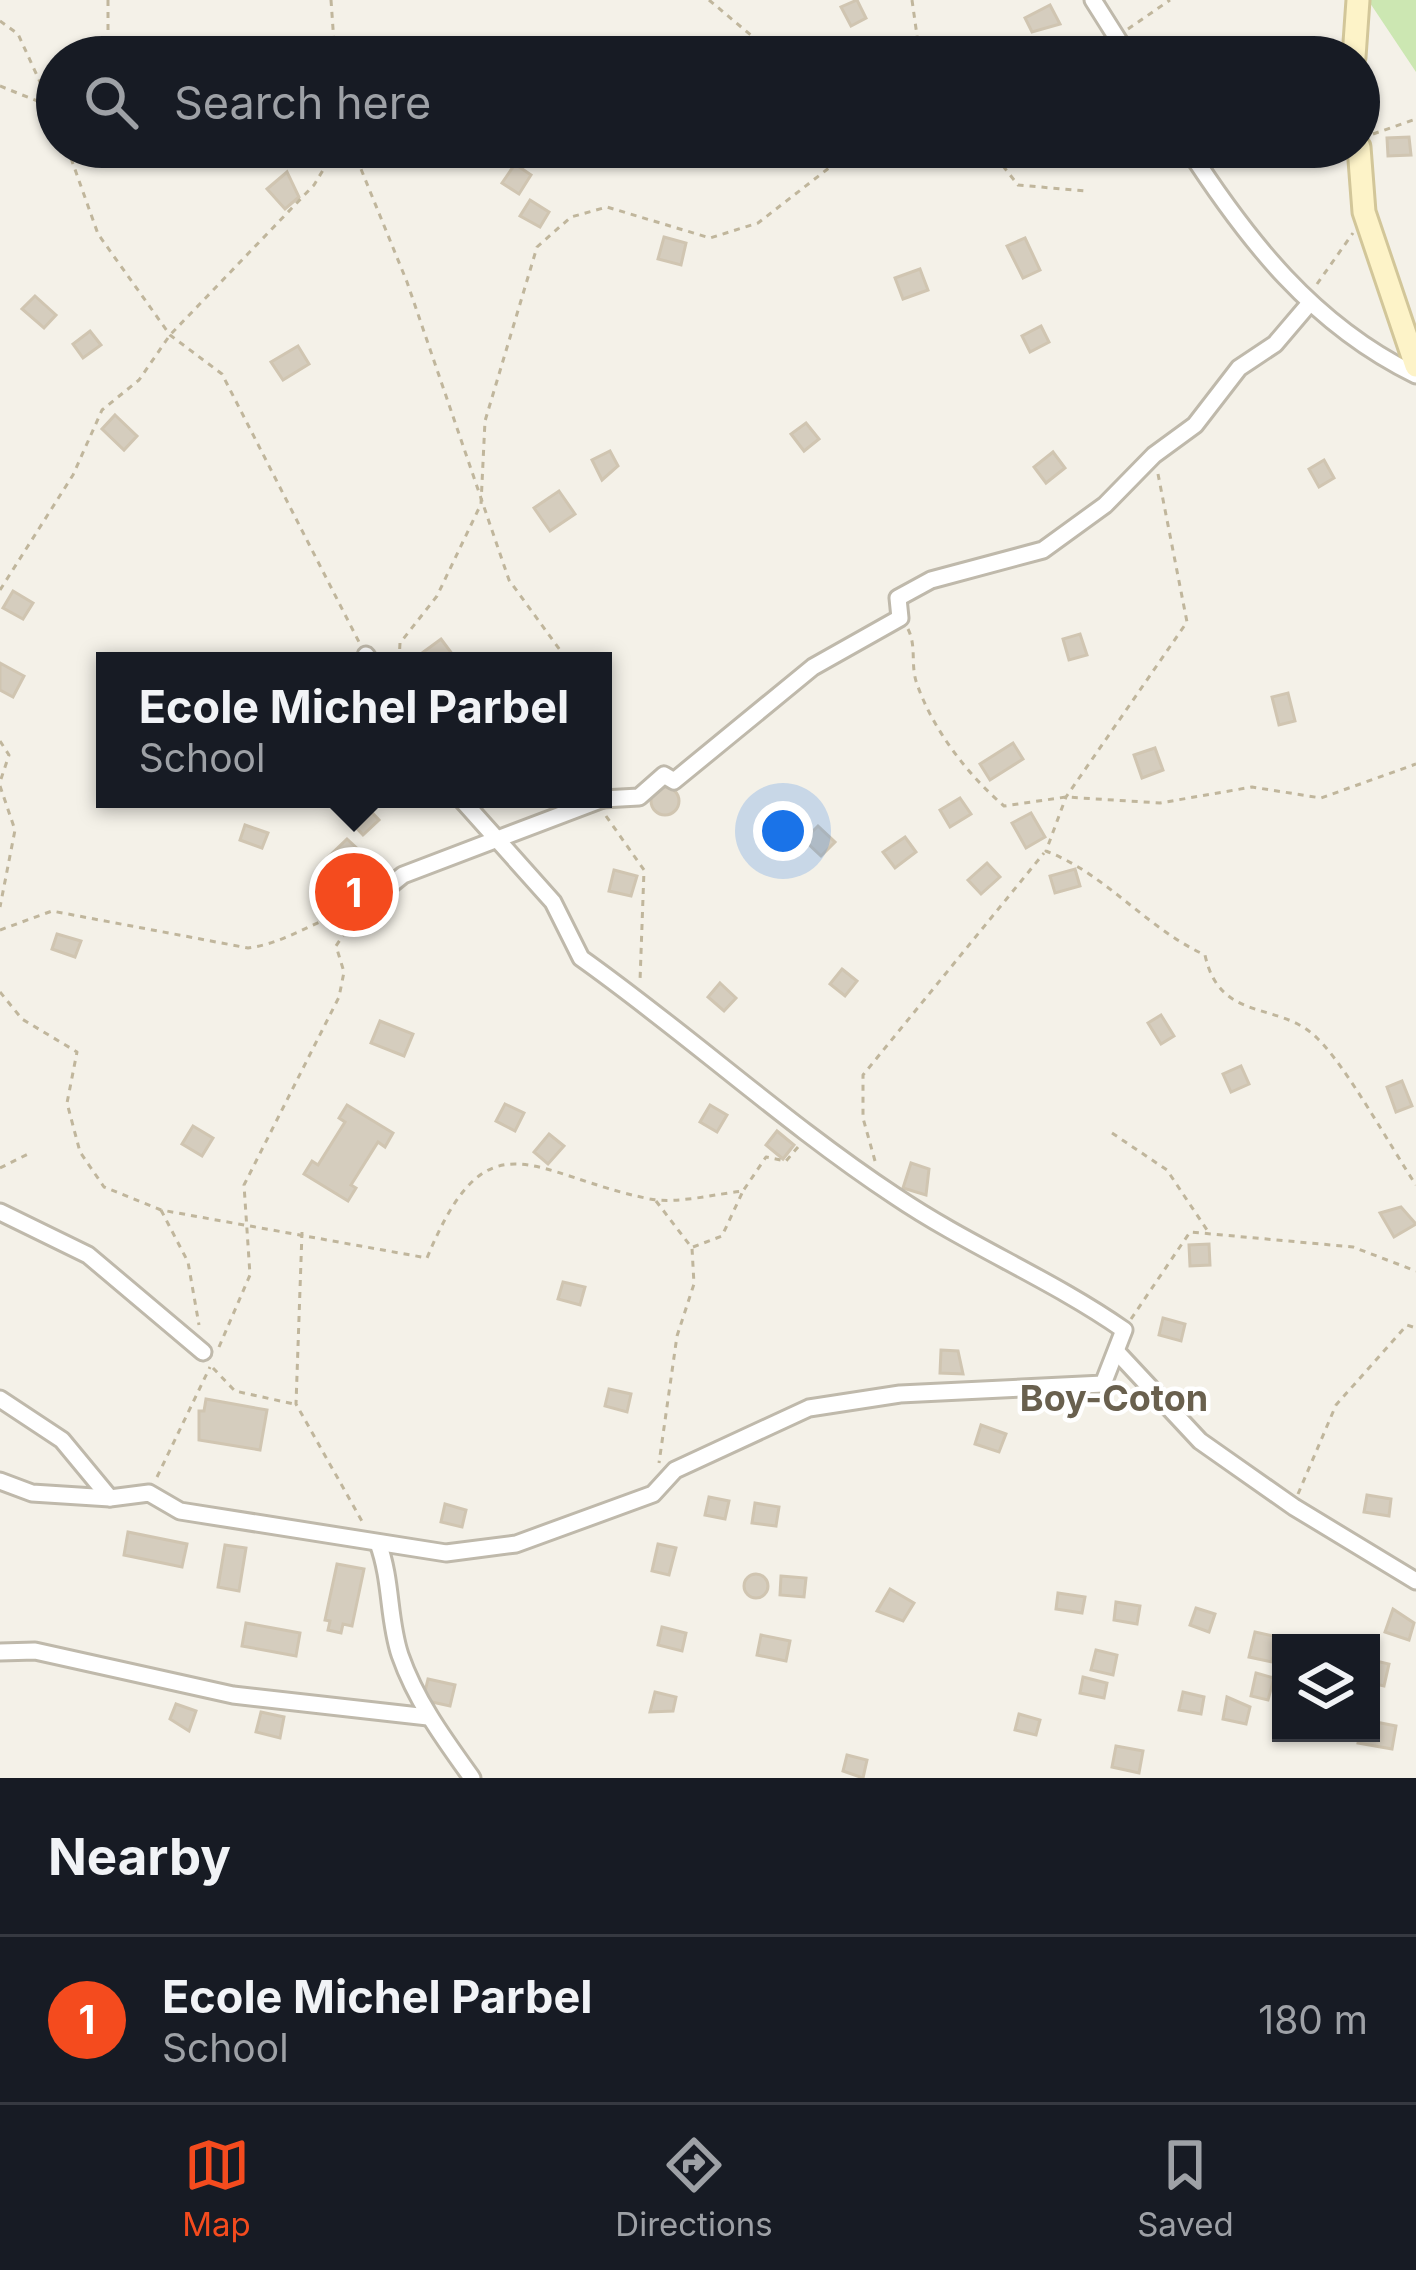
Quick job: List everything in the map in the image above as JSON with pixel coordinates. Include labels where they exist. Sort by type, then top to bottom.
[{"type":"main road","points":[[1355,36],[1358,0]]},
{"type":"main road","points":[[1360,168],[1362,200],[1416,370]]},
{"type":"street","points":[[1093,0],[1115,36]]},
{"type":"street","points":[[1200,168],[1241,232],[1306,301],[1416,370]]},
{"type":"street","points":[[612,799],[639,797],[664,775],[674,781],[813,667],[899,618],[898,598],[931,580],[1043,550],[1105,505],[1154,455],[1195,425],[1239,368],[1275,344],[1306,301]]},
{"type":"street","points":[[0,1481],[32,1493],[110,1498],[149,1493],[180,1511],[446,1553],[516,1544],[653,1494],[675,1470],[809,1408],[900,1394],[1103,1384],[1124,1330],[1070,1292],[986,1252],[892,1195],[581,958],[553,902],[510,848],[493,840],[467,808]]},
{"type":"street","points":[[362,908],[403,875],[579,808]]},
{"type":"street","points":[[0,1212],[88,1255],[211,1355]]},
{"type":"street","points":[[1117,1352],[1200,1441],[1294,1507],[1416,1581]]},
{"type":"street","points":[[0,1400],[62,1440],[110,1498]]},
{"type":"street","points":[[378,1544],[391,1579],[399,1651],[428,1717],[472,1778]]},
{"type":"street","points":[[0,1652],[35,1652],[233,1695],[428,1717]]},
{"type":"path","points":[[108,0],[108,36]]},
{"type":"path","points":[[331,0],[334,36]]},
{"type":"path","points":[[709,0],[752,36]]},
{"type":"path","points":[[912,0],[917,36]]},
{"type":"path","points":[[1117,36],[1170,0]]},
{"type":"path","points":[[0,21],[18,34],[36,72]]},
{"type":"path","points":[[0,86],[36,101]]},
{"type":"path","points":[[74,168],[98,234],[170,334],[222,374],[365,652]]},
{"type":"path","points":[[0,590],[74,475],[102,410],[139,380],[170,334],[314,185],[324,168]]},
{"type":"path","points":[[361,168],[407,282],[509,580],[561,652]]},
{"type":"path","points":[[400,652],[400,643],[437,596],[481,504],[485,421],[537,247],[571,217],[608,207],[710,238],[758,223],[829,168]]},
{"type":"path","points":[[1005,168],[1018,185],[1085,191]]},
{"type":"path","points":[[1306,301],[1352,236],[1362,200]]},
{"type":"path","points":[[892,1195],[878,1173],[862,1118],[863,1075],[1046,851],[1066,797],[1187,622],[1154,455]]},
{"type":"path","points":[[899,618],[914,642],[916,682],[969,777],[1004,806],[1066,797],[1160,803],[1252,788],[1321,798],[1416,764]]},
{"type":"path","points":[[0,741],[9,755],[0,784],[15,830],[0,907]]},
{"type":"path","points":[[606,808],[644,870],[639,999]]},
{"type":"path","points":[[1046,851],[1078,863],[1166,936],[1205,955],[1210,977],[1228,998],[1316,1036],[1416,1185]]},
{"type":"path","points":[[0,930],[52,911],[248,948],[280,944],[319,920],[362,908]]},
{"type":"path","points":[[149,1493],[250,1275],[244,1185],[339,997],[344,972],[336,946],[362,908]]},
{"type":"path","points":[[0,992],[22,1019],[77,1052],[67,1102],[80,1153],[104,1187],[161,1210],[427,1258],[451,1201],[484,1172],[516,1161],[656,1200],[743,1191]]},
{"type":"path","points":[[692,1248],[722,1236],[766,1157],[786,1161],[812,1132]]},
{"type":"path","points":[[1112,1133],[1167,1170],[1207,1232]]},
{"type":"path","points":[[0,1168],[28,1154]]},
{"type":"path","points":[[653,1494],[677,1336],[694,1284],[692,1248],[656,1200]]},
{"type":"path","points":[[161,1210],[188,1262],[211,1355],[235,1391],[296,1404]]},
{"type":"path","points":[[302,1232],[296,1404],[378,1544]]},
{"type":"path","points":[[1124,1330],[1190,1232],[1353,1247],[1416,1271]]},
{"type":"path","points":[[1294,1507],[1336,1405],[1407,1325],[1416,1328]]},
{"type":"green space","points":[[1368,0],[1416,0],[1416,72]]},
{"type":"building","points":[[857,0],[866,18],[851,26],[841,7]]},
{"type":"building","points":[[1050,5],[1060,24],[1032,32],[1025,18]]},
{"type":"building","points":[[1409,137],[1411,155],[1388,156],[1387,138]]},
{"type":"building","points":[[512,168],[531,175],[519,194],[502,183]]},
{"type":"building","points":[[287,172],[299,197],[285,209],[267,189]]},
{"type":"building","points":[[530,200],[549,212],[540,227],[520,216]]},
{"type":"building","points":[[664,237],[686,243],[681,265],[658,259]]},
{"type":"building","points":[[1025,238],[1040,270],[1023,278],[1007,246]]},
{"type":"building","points":[[920,269],[928,290],[903,299],[895,278]]},
{"type":"building","points":[[35,296],[56,315],[44,328],[22,309]]},
{"type":"building","points":[[1041,326],[1049,342],[1030,352],[1022,336]]},
{"type":"building","points":[[90,331],[101,345],[83,358],[73,344]]},
{"type":"building","points":[[298,346],[309,364],[283,380],[271,362]]},
{"type":"building","points":[[115,415],[137,436],[124,450],[102,429]]},
{"type":"building","points":[[806,423],[819,439],[804,451],[791,434]]},
{"type":"building","points":[[610,451],[618,466],[602,480],[592,460]]},
{"type":"building","points":[[1053,452],[1065,468],[1046,483],[1034,467]]},
{"type":"building","points":[[1324,460],[1334,478],[1319,487],[1309,469]]},
{"type":"building","points":[[559,491],[575,514],[550,531],[534,508]]},
{"type":"building","points":[[13,591],[33,603],[23,619],[3,608]]},
{"type":"building","points":[[1080,634],[1087,655],[1069,660],[1063,639]]},
{"type":"building","points":[[441,639],[451,652],[423,652]]},
{"type":"building","points":[[0,663],[24,676],[13,697],[0,690]]},
{"type":"building","points":[[1288,693],[1295,721],[1279,725],[1272,697]]},
{"type":"building","points":[[1013,743],[1023,759],[990,780],[980,764]]},
{"type":"building","points":[[1155,748],[1163,770],[1142,778],[1134,755]]},
{"type":"building","points":[[665,787],[675,791],[679,801],[675,811],[665,815],[655,811],[651,801],[655,791]]},
{"type":"building","points":[[960,798],[971,814],[950,827],[940,810]]},
{"type":"building","points":[[360,808],[368,808],[379,820],[363,835],[348,819]]},
{"type":"building","points":[[1031,813],[1045,837],[1026,848],[1012,823]]},
{"type":"building","points":[[245,825],[268,833],[262,848],[240,840]]},
{"type":"building","points":[[818,826],[835,842],[821,856],[804,840]]},
{"type":"building","points":[[905,837],[916,852],[895,868],[883,852]]},
{"type":"building","points":[[347,839],[361,852],[338,874],[325,860]]},
{"type":"building","points":[[987,863],[1000,877],[981,894],[968,880]]},
{"type":"building","points":[[1075,869],[1080,886],[1055,893],[1050,876]]},
{"type":"building","points":[[614,870],[637,876],[631,896],[609,891]]},
{"type":"building","points":[[57,934],[81,941],[75,957],[52,949]]},
{"type":"building","points":[[842,969],[857,981],[845,996],[830,984]]},
{"type":"building","points":[[720,983],[736,998],[724,1011],[708,997]]},
{"type":"building","points":[[1161,1015],[1174,1036],[1161,1044],[1148,1023]]},
{"type":"building","points":[[380,1021],[413,1034],[404,1056],[371,1043]]},
{"type":"building","points":[[1241,1066],[1249,1084],[1231,1092],[1223,1074]]},
{"type":"building","points":[[1402,1081],[1412,1106],[1396,1112],[1387,1087]]},
{"type":"building","points":[[505,1104],[524,1113],[515,1131],[496,1121]]},
{"type":"building","points":[[347,1105],[393,1133],[385,1147],[378,1142],[351,1185],[356,1188],[348,1201],[304,1174],[312,1161],[318,1165],[345,1122],[339,1118]]},
{"type":"building","points":[[710,1105],[727,1115],[717,1132],[700,1122]]},
{"type":"building","points":[[193,1126],[213,1138],[202,1156],[182,1144]]},
{"type":"building","points":[[777,1131],[794,1145],[783,1159],[766,1145]]},
{"type":"building","points":[[549,1134],[564,1146],[548,1164],[534,1152]]},
{"type":"building","points":[[911,1163],[929,1169],[926,1195],[903,1188]]},
{"type":"building","points":[[1401,1207],[1416,1224],[1394,1237],[1380,1213]]},
{"type":"building","points":[[1209,1244],[1210,1265],[1190,1266],[1189,1245]]},
{"type":"building","points":[[563,1282],[585,1287],[580,1305],[558,1299]]},
{"type":"building","points":[[1163,1318],[1185,1324],[1181,1341],[1159,1335]]},
{"type":"building","points":[[941,1350],[958,1351],[963,1374],[940,1373]]},
{"type":"building","points":[[609,1389],[631,1394],[627,1412],[605,1406]]},
{"type":"building","points":[[206,1399],[267,1410],[260,1450],[199,1440],[199,1411],[204,1411]]},
{"type":"building","points":[[981,1425],[1006,1434],[999,1452],[975,1444]]},
{"type":"building","points":[[1367,1495],[1391,1499],[1389,1516],[1364,1512]]},
{"type":"building","points":[[709,1497],[729,1501],[725,1519],[705,1515]]},
{"type":"building","points":[[755,1503],[779,1507],[776,1526],[752,1523]]},
{"type":"building","points":[[445,1504],[466,1510],[462,1527],[441,1522]]},
{"type":"building","points":[[128,1532],[187,1544],[182,1567],[124,1555]]},
{"type":"building","points":[[658,1544],[676,1548],[669,1575],[652,1571]]},
{"type":"building","points":[[225,1545],[246,1548],[239,1591],[218,1587]]},
{"type":"building","points":[[337,1564],[364,1569],[352,1626],[343,1624],[341,1633],[328,1630],[330,1621],[325,1620]]},
{"type":"building","points":[[756,1574],[765,1577],[765,1595],[756,1598],[747,1595],[744,1586],[747,1577]]},
{"type":"building","points":[[781,1576],[806,1578],[804,1597],[780,1595]]},
{"type":"building","points":[[890,1589],[914,1603],[903,1621],[877,1611]]},
{"type":"building","points":[[1058,1593],[1085,1597],[1082,1613],[1056,1609]]},
{"type":"building","points":[[1116,1602],[1140,1606],[1137,1624],[1114,1620]]},
{"type":"building","points":[[1196,1608],[1215,1614],[1209,1632],[1190,1625]]},
{"type":"building","points":[[1393,1609],[1414,1623],[1409,1640],[1385,1632]]},
{"type":"building","points":[[246,1623],[300,1633],[296,1656],[242,1646]]},
{"type":"building","points":[[662,1627],[686,1633],[682,1651],[658,1645]]},
{"type":"building","points":[[1255,1632],[1272,1636],[1272,1662],[1249,1657]]},
{"type":"building","points":[[761,1635],[790,1641],[786,1661],[757,1655]]},
{"type":"building","points":[[1096,1650],[1117,1655],[1113,1675],[1091,1670]]},
{"type":"building","points":[[1380,1662],[1389,1664],[1384,1686],[1380,1685]]},
{"type":"building","points":[[1256,1673],[1272,1677],[1268,1700],[1251,1696]]},
{"type":"building","points":[[1083,1677],[1107,1683],[1104,1698],[1080,1693]]},
{"type":"building","points":[[428,1679],[455,1685],[450,1706],[423,1700]]},
{"type":"building","points":[[655,1692],[676,1697],[673,1711],[650,1712]]},
{"type":"building","points":[[1183,1692],[1204,1697],[1201,1714],[1179,1710]]},
{"type":"building","points":[[1227,1697],[1250,1707],[1246,1724],[1223,1719]]},
{"type":"building","points":[[176,1704],[196,1711],[189,1731],[170,1719]]},
{"type":"building","points":[[261,1712],[284,1717],[280,1738],[256,1732]]},
{"type":"building","points":[[1019,1714],[1040,1720],[1036,1735],[1015,1730]]},
{"type":"building","points":[[1380,1723],[1396,1726],[1392,1749],[1358,1743],[1380,1742]]},
{"type":"building","points":[[1116,1746],[1143,1751],[1139,1773],[1112,1767]]},
{"type":"building","points":[[847,1755],[867,1760],[863,1778],[843,1771]]},
{"type":"place","name":"Ecole Michel Parbel","points":[[354,892]]},
{"type":"district","name":"Boy-Coton","points":[[1114,1398]]}]
